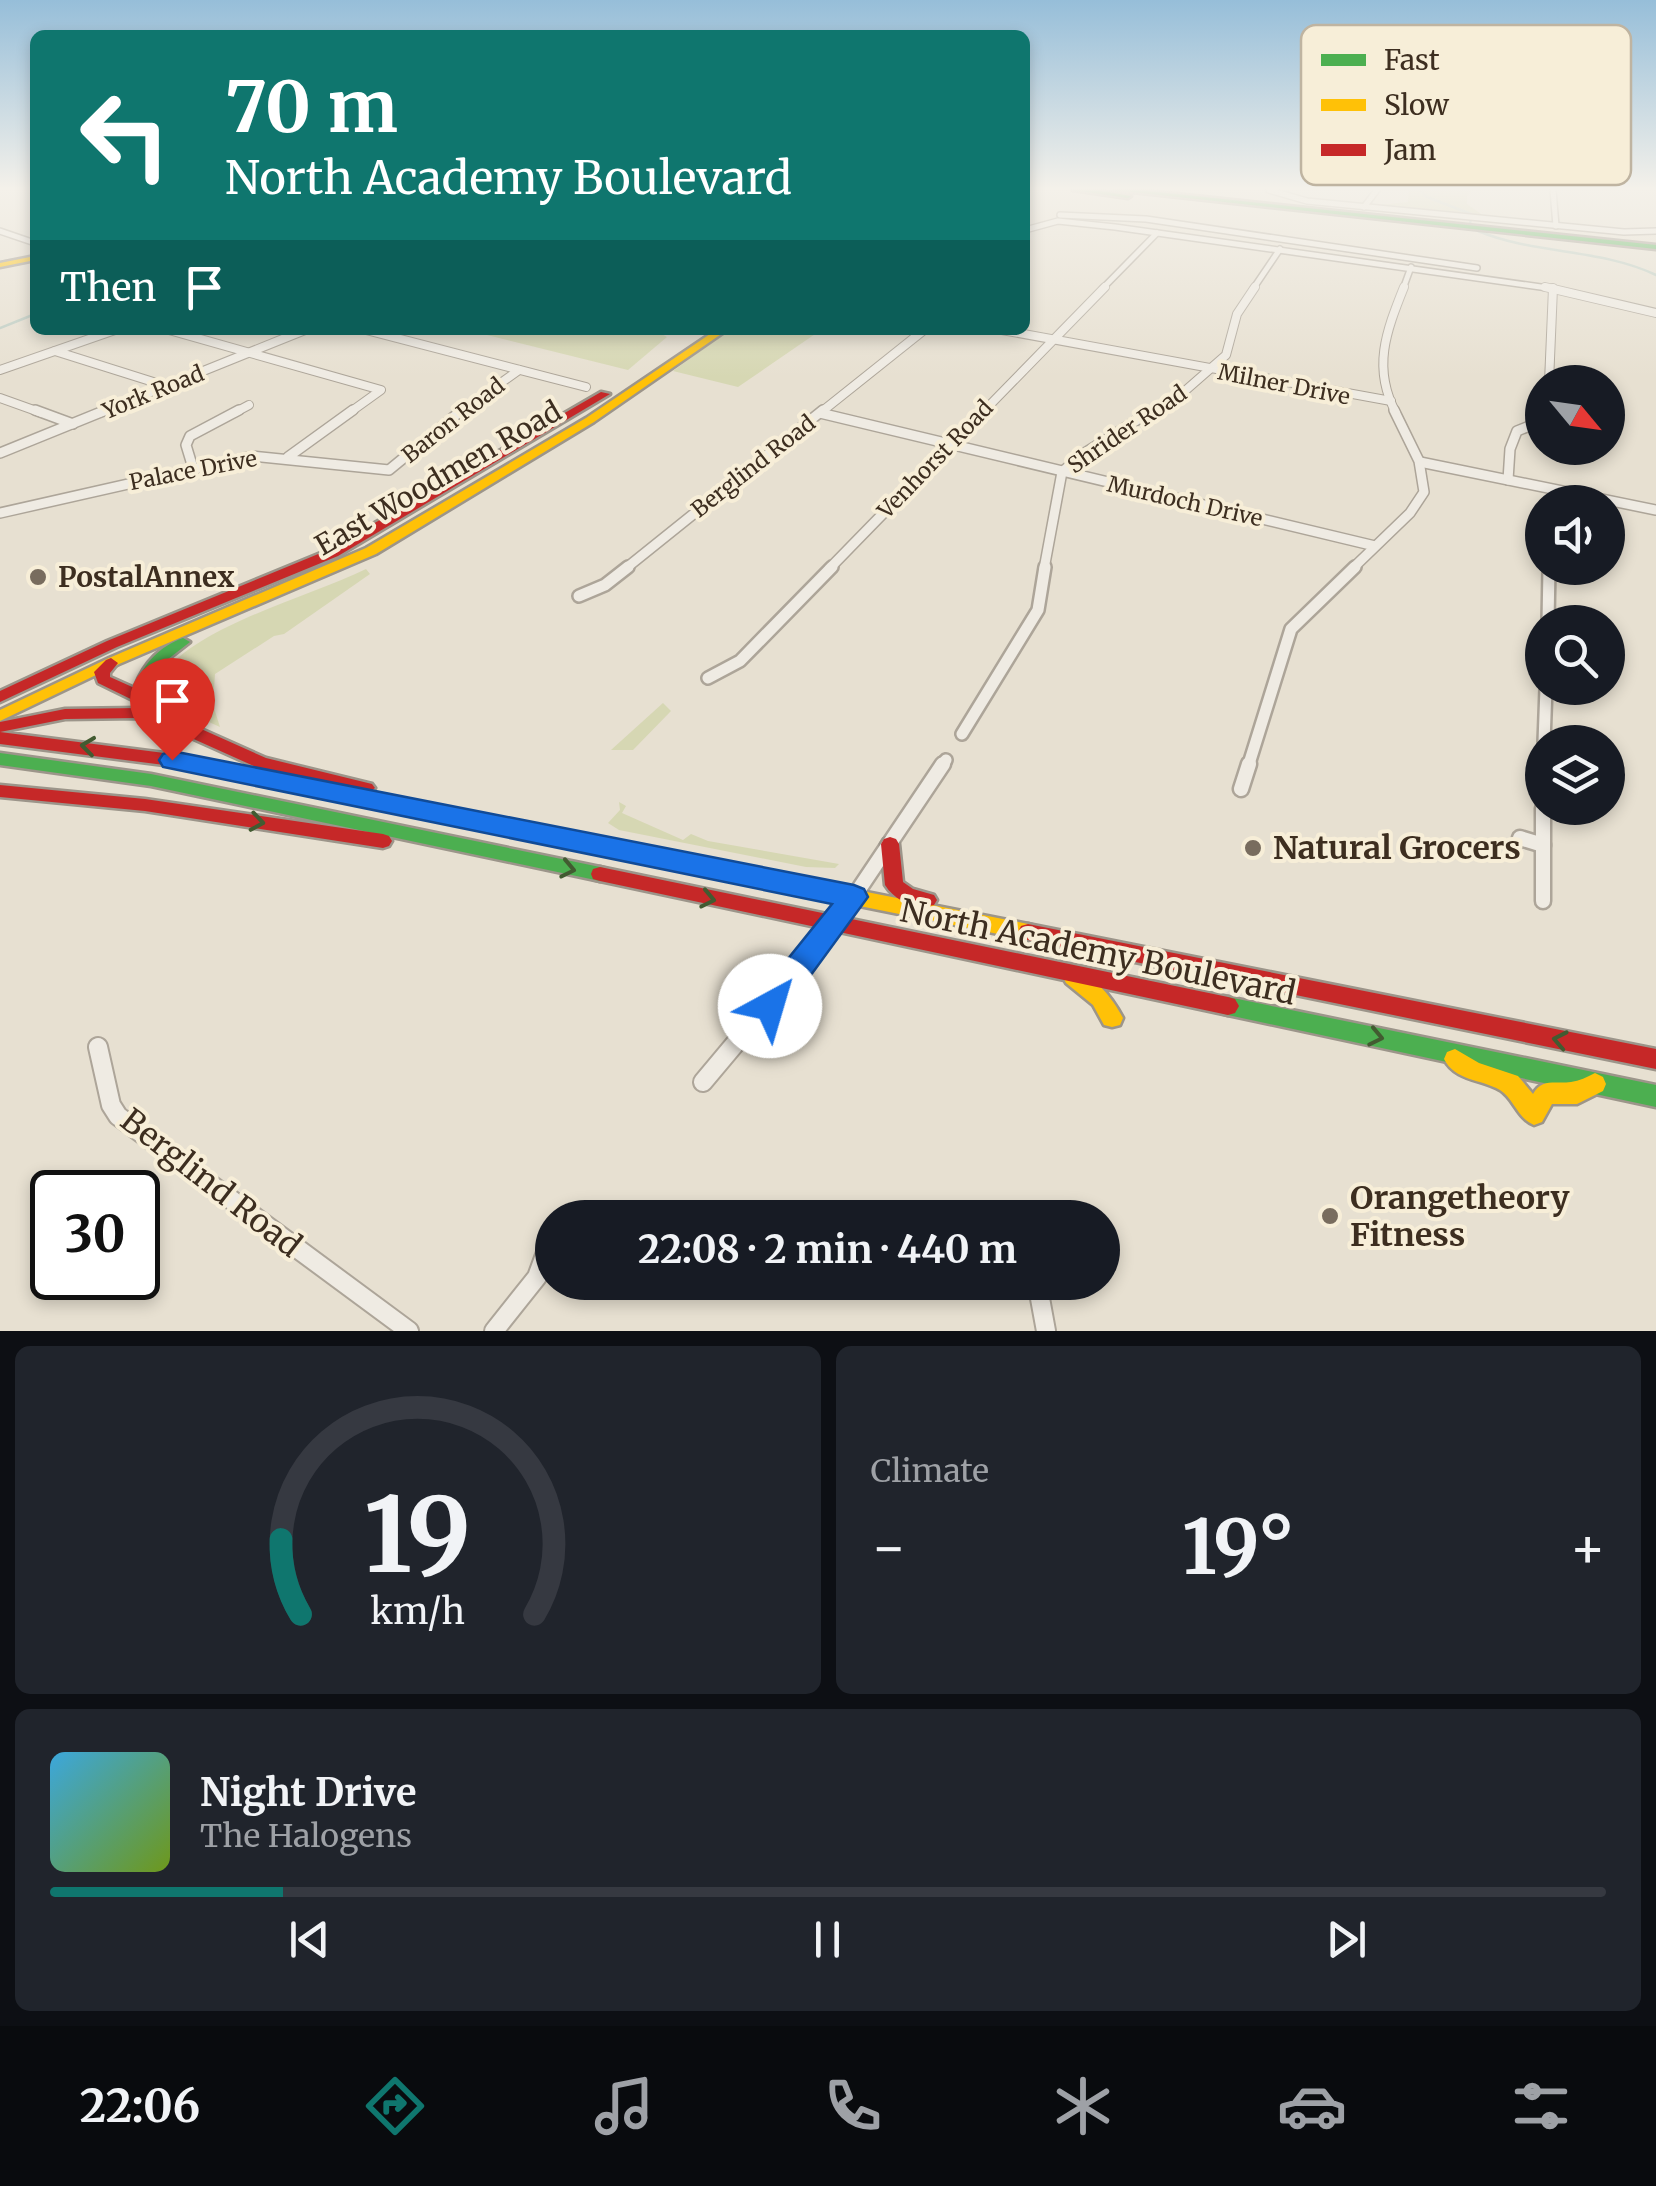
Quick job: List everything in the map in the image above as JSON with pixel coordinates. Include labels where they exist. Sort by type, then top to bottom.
[{"type":"main road","points":[[0,262],[30,256]]},
{"type":"main road","name":"East Woodmen Road","points":[[0,694],[351,544],[634,377],[695,335]]},
{"type":"main road","points":[[679,361],[704,335]]},
{"type":"main road","name":"East Woodmen Road","points":[[0,715],[114,661],[336,569],[590,420],[715,335]]},
{"type":"main road","points":[[165,640],[243,598],[350,553],[351,544],[364,546],[392,539]]},
{"type":"main road","points":[[154,703],[145,692],[143,680],[161,656],[336,569]]},
{"type":"main road","points":[[114,661],[102,672],[103,680],[154,703],[219,743]]},
{"type":"main road","points":[[0,727],[103,711],[139,713],[262,764],[424,802],[492,827]]},
{"type":"main road","name":"North Academy Boulevard","points":[[0,738],[140,754],[1656,1059]]},
{"type":"main road","name":"North Academy Boulevard","points":[[0,759],[150,780],[1656,1096]]},
{"type":"main road","points":[[0,790],[145,805],[524,860]]},
{"type":"main road","points":[[890,844],[892,882],[902,893],[1010,917],[1052,938]]},
{"type":"main road","points":[[1068,973],[1100,999],[1112,1018],[1120,1002],[1150,990]]},
{"type":"main road","points":[[1309,1023],[1343,1010],[1351,998]]},
{"type":"main road","points":[[1447,1052],[1473,1071],[1510,1083],[1534,1114],[1546,1093],[1577,1093],[1596,1083]]},
{"type":"street","name":"Venhorst Road","points":[[708,678],[740,661],[1137,252]]},
{"type":"street","name":"Shrider Road","points":[[962,734],[1038,610],[1054,497],[1062,472],[1211,370],[1230,351],[1237,314],[1278,252]]},
{"type":"street","points":[[1302,252],[1553,288],[1656,313]]},
{"type":"street","points":[[1367,252],[1476,268]]},
{"type":"street","points":[[1240,789],[1291,630],[1420,500],[1425,484],[1420,462],[1382,379],[1382,359],[1412,268]]},
{"type":"street","points":[[1550,365],[1553,288]]},
{"type":"street","points":[[0,370],[101,335]]},
{"type":"street","points":[[188,335],[380,390],[288,457]]},
{"type":"street","name":"York Road","points":[[0,454],[293,335]]},
{"type":"street","points":[[385,335],[586,387]]},
{"type":"street","name":"Berglind Road","points":[[579,596],[605,584],[918,335]]},
{"type":"street","name":"Milner Drive","points":[[1027,335],[1391,401]]},
{"type":"street","points":[[56,351],[166,386]]},
{"type":"street","name":"Baron Road","points":[[389,470],[496,383],[518,370]]},
{"type":"street","points":[[0,398],[72,424]]},
{"type":"street","points":[[192,468],[186,445],[190,436],[249,405]]},
{"type":"street","name":"Murdoch Drive","points":[[820,413],[1375,546]]},
{"type":"street","points":[[1508,480],[1510,449],[1518,431],[1525,428]]},
{"type":"street","name":"Palace Drive","points":[[0,513],[252,456],[389,470]]},
{"type":"street","points":[[1420,462],[1534,485]]},
{"type":"street","points":[[1625,504],[1656,510]]},
{"type":"street","points":[[702,1082],[835,925],[946,760]]},
{"type":"street","points":[[1543,901],[1544,825]]},
{"type":"street","points":[[1520,838],[1543,845]]},
{"type":"street","name":"Berglind Road","points":[[98,1047],[110,1104],[118,1116],[408,1331]]},
{"type":"street","points":[[494,1331],[535,1280]]},
{"type":"street","points":[[1040,1300],[1046,1331]]},
{"type":"green space","points":[[487,335],[667,337],[628,370]]},
{"type":"green space","points":[[722,335],[814,335],[738,387],[673,371]]},
{"type":"green space","points":[[366,569],[370,574],[284,634],[274,636],[215,674],[213,705],[220,727],[182,710],[183,705],[168,699],[161,690],[162,674],[203,640],[257,613]]},
{"type":"green space","points":[[663,703],[671,711],[633,750],[611,750]]},
{"type":"green space","points":[[619,802],[626,806],[622,813],[683,840],[691,834],[708,841],[839,864],[835,868],[806,867],[619,830],[608,823],[620,810]]},
{"type":"waterway","points":[[1568,252],[1612,260],[1656,275]]},
{"type":"waterway","points":[[0,262],[15,259]]},
{"type":"waterway","points":[[0,328],[30,316]]},
{"type":"traffic: fast","points":[[154,703],[143,686],[149,671],[183,642]]},
{"type":"traffic: fast","points":[[0,759],[151,780],[600,874]]},
{"type":"traffic: fast","points":[[1228,1006],[1656,1096]]},
{"type":"traffic: slow","points":[[0,265],[30,259]]},
{"type":"traffic: slow","points":[[0,716],[114,661],[371,551],[590,420],[715,335]]},
{"type":"traffic: slow","points":[[458,818],[1028,932]]},
{"type":"traffic: slow","points":[[1073,977],[1100,999],[1112,1018]]},
{"type":"traffic: slow","points":[[1455,1059],[1473,1071],[1510,1083],[1534,1114],[1546,1093],[1577,1093],[1595,1084]]},
{"type":"traffic: jam","points":[[0,697],[112,644],[333,553],[605,394]]},
{"type":"traffic: jam","points":[[111,663],[102,672],[103,680],[153,703]]},
{"type":"traffic: jam","points":[[0,727],[65,714],[139,713],[184,728],[262,763],[366,788]]},
{"type":"traffic: jam","points":[[0,738],[172,760],[458,818]]},
{"type":"traffic: jam","points":[[0,791],[145,805],[383,841]]},
{"type":"traffic: jam","points":[[890,844],[894,885],[908,896],[927,900]]},
{"type":"traffic: jam","points":[[600,874],[1228,1006]]},
{"type":"traffic: jam","points":[[1028,932],[1656,1059]]},
{"type":"place","name":"PostalAnnex","points":[[38,577]]},
{"type":"place","name":"Natural Grocers","points":[[1253,848]]},
{"type":"place","name":"Orangetheory Fitness","points":[[1330,1216]]},
{"type":"route","points":[[172,760],[513,832],[854,897],[770,1006]]}]
